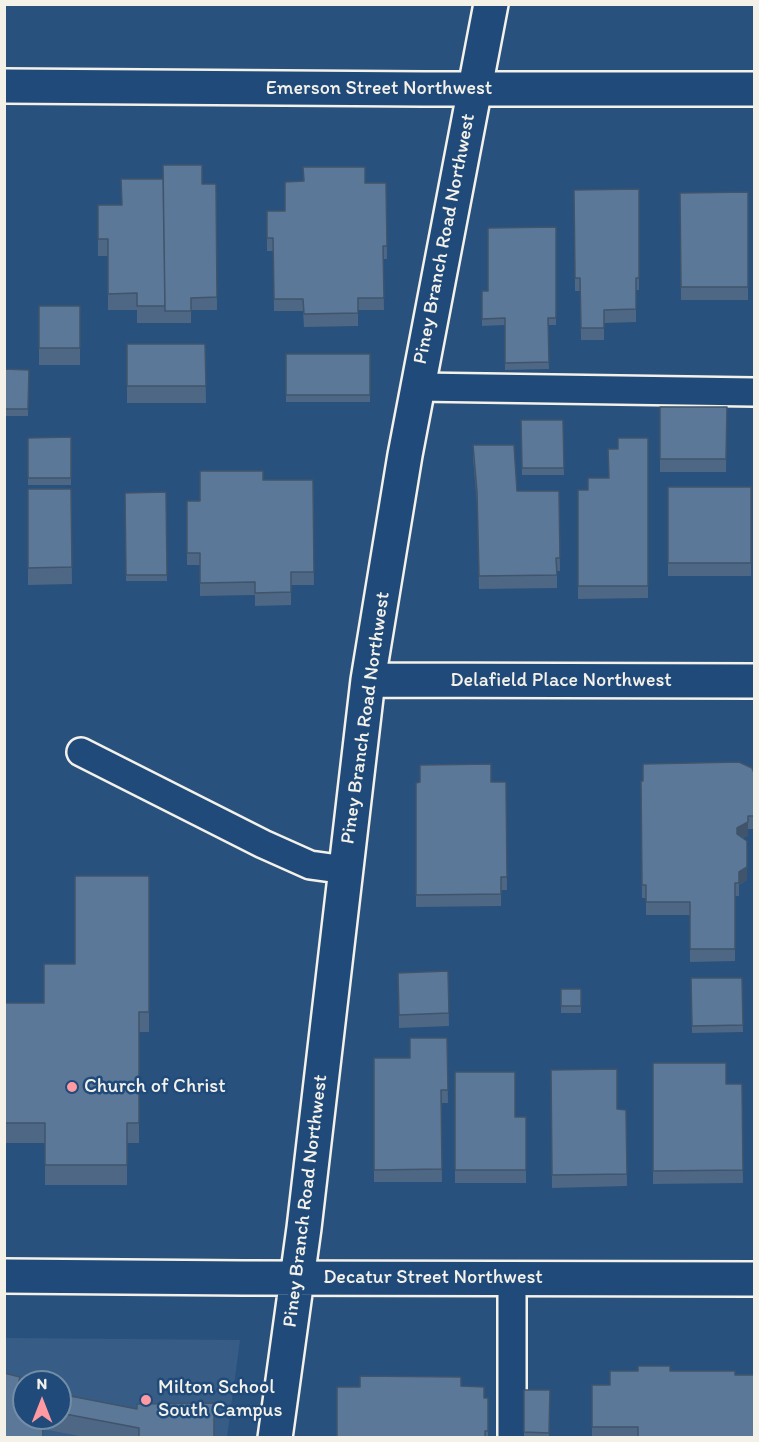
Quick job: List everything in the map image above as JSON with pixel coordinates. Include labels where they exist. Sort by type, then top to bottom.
[{"type":"street","name":"Piney Branch Road Northwest","points":[[275,1437],[298,1278],[368,680],[403,466],[491,4]]},
{"type":"street","name":"Emerson Street Northwest","points":[[4,86],[754,89]]},
{"type":"street","name":"Delafield Place Northwest","points":[[368,680],[754,681]]},
{"type":"street","name":"Decatur Street Northwest","points":[[4,1276],[754,1279]]},
{"type":"lane","points":[[418,387],[754,392]]},
{"type":"lane","points":[[81,752],[263,844],[310,865],[346,870]]},
{"type":"lane","points":[[512,1278],[512,1437]]},
{"type":"shaded area","name":"Milton School South Campus","points":[[5,1338],[240,1340],[227,1437],[5,1438]]},
{"type":"building","points":[[163,165],[202,165],[202,184],[216,184],[217,297],[191,298],[191,311],[165,311]]},
{"type":"building","points":[[303,167],[365,167],[365,183],[386,183],[387,246],[383,246],[384,298],[358,298],[358,313],[304,314],[303,299],[274,299],[273,238],[267,238],[267,211],[285,211],[285,182],[304,181]]},
{"type":"building","points":[[121,179],[163,179],[165,306],[137,306],[137,293],[108,294],[108,239],[98,239],[98,205],[122,205]]},
{"type":"building","points":[[639,189],[639,278],[636,278],[636,309],[604,310],[604,328],[581,328],[580,278],[575,278],[574,190]]},
{"type":"building","points":[[748,192],[748,287],[681,287],[680,193]]},
{"type":"building","points":[[556,227],[556,318],[548,318],[549,362],[505,363],[505,318],[482,319],[482,291],[488,291],[488,228]]},
{"type":"building","points":[[39,306],[80,306],[80,348],[39,348]]},
{"type":"building","points":[[127,344],[205,344],[206,386],[127,386]]},
{"type":"building","points":[[286,354],[370,354],[370,395],[286,395]]},
{"type":"building","points":[[4,369],[29,370],[28,409],[4,409]]},
{"type":"building","points":[[660,407],[727,407],[726,459],[660,459]]},
{"type":"building","points":[[521,420],[563,420],[564,468],[522,468]]},
{"type":"building","points":[[71,437],[71,478],[28,478],[28,438]]},
{"type":"building","points":[[618,438],[648,438],[648,586],[578,586],[578,490],[588,490],[588,478],[609,478],[608,449],[618,449]]},
{"type":"building","points":[[473,445],[514,445],[517,491],[559,491],[560,558],[556,558],[557,575],[479,576],[477,492]]},
{"type":"building","points":[[200,471],[263,471],[263,480],[313,480],[314,572],[291,572],[291,592],[255,593],[255,582],[200,583],[200,553],[187,553],[187,501],[200,501]]},
{"type":"building","points":[[668,487],[751,487],[751,563],[668,563]]},
{"type":"building","points":[[28,489],[71,489],[72,567],[28,568]]},
{"type":"building","points":[[166,492],[167,575],[126,575],[125,493]]},
{"type":"building","points":[[739,762],[752,768],[754,773],[754,816],[748,816],[748,822],[737,828],[737,834],[747,841],[747,867],[739,872],[739,883],[735,883],[735,949],[690,949],[690,902],[646,902],[646,885],[642,885],[641,781],[643,781],[643,764]]},
{"type":"building","points":[[491,764],[491,782],[506,782],[507,877],[501,877],[501,894],[416,895],[416,783],[420,782],[420,765]]},
{"type":"building","name":"Church of Christ","points":[[75,876],[149,876],[149,1012],[139,1012],[139,1123],[127,1123],[127,1165],[45,1165],[45,1123],[4,1123],[4,1003],[44,1003],[44,964],[75,964]]},
{"type":"building","points":[[448,971],[449,1013],[399,1015],[398,973]]},
{"type":"building","points":[[691,978],[742,978],[743,1025],[692,1026]]},
{"type":"building","points":[[561,989],[581,989],[581,1006],[561,1006]]},
{"type":"building","points":[[410,1038],[447,1038],[448,1090],[441,1090],[442,1169],[374,1170],[374,1058],[410,1058]]},
{"type":"building","points":[[653,1063],[726,1063],[726,1084],[742,1084],[743,1170],[653,1171]]},
{"type":"building","points":[[617,1069],[617,1109],[626,1110],[627,1174],[552,1175],[551,1070]]},
{"type":"building","points":[[455,1072],[515,1072],[515,1117],[526,1117],[526,1170],[455,1170]]},
{"type":"building","points":[[638,1366],[670,1366],[670,1371],[735,1371],[735,1375],[754,1375],[754,1437],[638,1437],[638,1427],[592,1427],[592,1385],[610,1385],[610,1371],[638,1371]]},
{"type":"building","points":[[4,1373],[12,1375],[12,1430],[43,1430],[43,1437],[4,1437]]},
{"type":"building","points":[[360,1376],[461,1377],[461,1386],[484,1387],[484,1398],[488,1398],[488,1431],[485,1431],[485,1437],[337,1437],[337,1387],[360,1387]]},
{"type":"building","points":[[524,1390],[550,1390],[549,1433],[524,1432]]},
{"type":"building","points":[[72,1396],[137,1409],[137,1404],[214,1403],[214,1437],[139,1437],[139,1428],[72,1415]]},
{"type":"place","name":"Church of Christ","points":[[72,1087]]},
{"type":"place","name":"Milton School South Campus","points":[[146,1400]]}]
